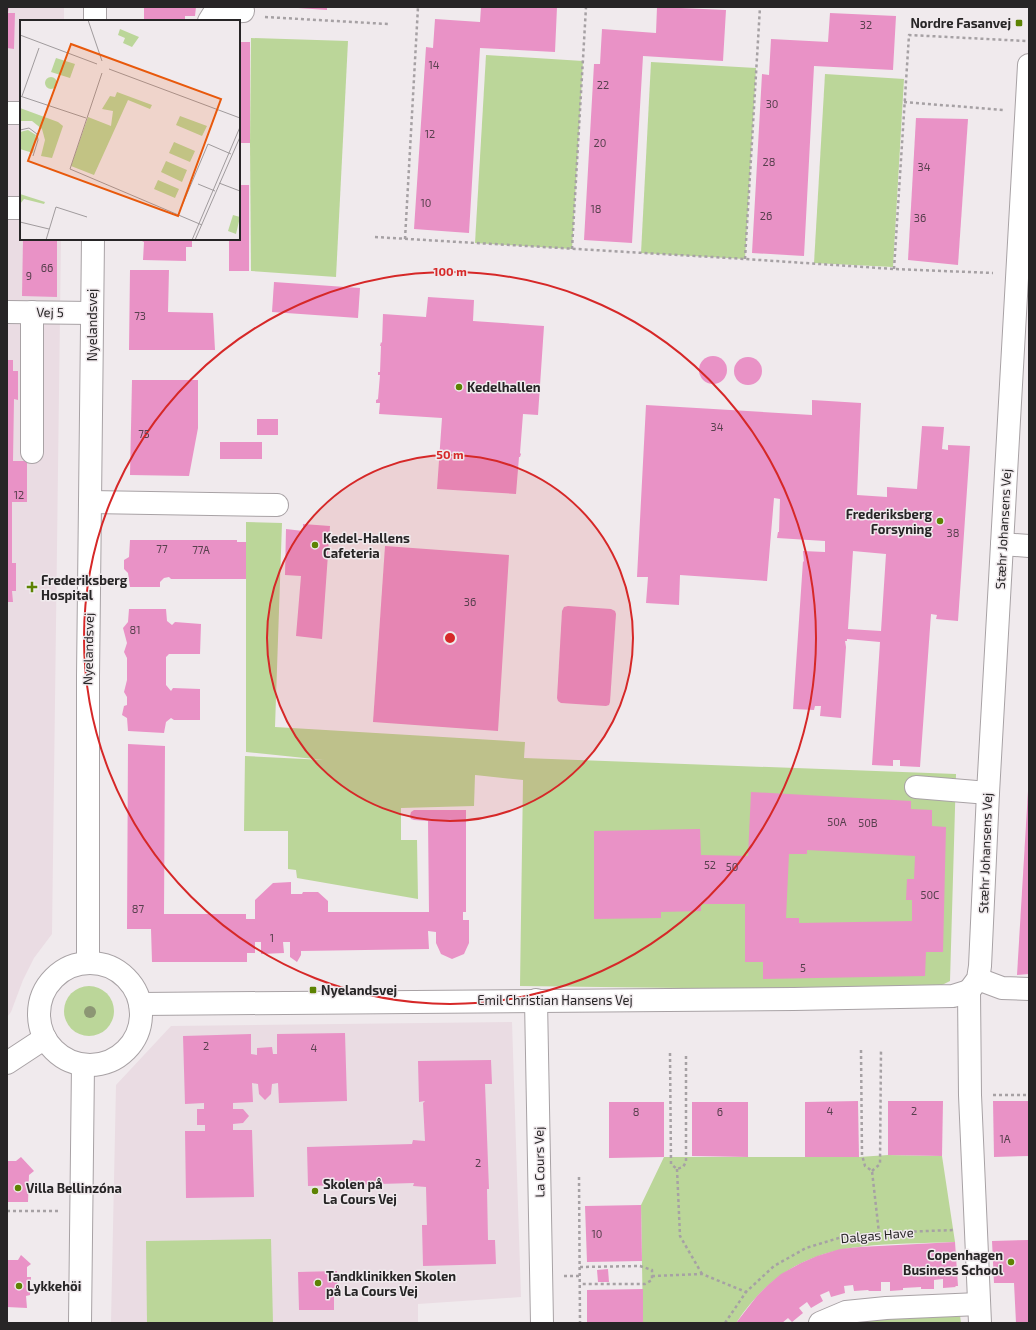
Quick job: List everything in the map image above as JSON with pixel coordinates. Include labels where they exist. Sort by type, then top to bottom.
[{"type":"street","points":[[94,20],[95,7]]},
{"type":"street","points":[[210,20],[214,13],[243,11]]},
{"type":"street","name":"Stæhr Johansens Vej","points":[[974,985],[981,958],[988,793],[1029,65]]},
{"type":"street","points":[[7,112],[20,113]]},
{"type":"street","points":[[7,208],[20,208]]},
{"type":"street","name":"Nyelandsvej","points":[[88,963],[88,678],[93,240]]},
{"type":"street","name":"Vej 5","points":[[7,312],[92,312]]},
{"type":"street","points":[[32,312],[32,452]]},
{"type":"street","points":[[90,502],[277,505]]},
{"type":"street","points":[[1002,544],[1029,546]]},
{"type":"street","points":[[916,787],[988,793]]},
{"type":"street","points":[[88,963],[106,966],[122,974],[134,987],[140,1004],[141,1018],[137,1034],[132,1043],[120,1056],[105,1063],[83,1065],[71,1062],[55,1052],[44,1038],[39,1018],[39,1005],[45,989],[53,979],[61,972],[72,966],[88,963]]},
{"type":"street","points":[[820,1323],[846,1312],[886,1308],[979,1313],[970,1095],[970,1053],[974,985],[1029,989]]},
{"type":"street","name":"Emil Christian Hansens Vej","points":[[140,1004],[794,999],[953,996],[974,985]]},
{"type":"street","name":"La Cours Vej","points":[[536,1000],[542,1323]]},
{"type":"street","points":[[7,1063],[44,1038]]},
{"type":"street","points":[[80,1323],[83,1065]]},
{"type":"path","points":[[406,239],[418,7]]},
{"type":"path","points":[[572,249],[586,7]]},
{"type":"path","points":[[745,259],[760,7]]},
{"type":"path","points":[[265,12],[264,17],[388,24]]},
{"type":"path","points":[[894,269],[909,35],[1029,41]]},
{"type":"path","points":[[904,102],[1027,111]]},
{"type":"path","points":[[375,237],[894,269],[1018,274]]},
{"type":"path","points":[[861,1050],[862,1155],[864,1166],[872,1171]]},
{"type":"path","points":[[872,1171],[880,1164],[881,1050]]},
{"type":"path","points":[[670,1053],[672,1164],[677,1168],[683,1167],[686,1162],[686,1053]]},
{"type":"path","points":[[970,1095],[1029,1095]]},
{"type":"path","points":[[677,1168],[680,1236],[702,1274]]},
{"type":"path","points":[[872,1171],[879,1233]]},
{"type":"path","points":[[579,1177],[580,1323]]},
{"type":"path","points":[[7,1211],[81,1210]]},
{"type":"path","name":"Dalgas Have","points":[[724,1323],[746,1292],[774,1266],[806,1248],[842,1237],[879,1233],[975,1229]]},
{"type":"path","points":[[580,1268],[640,1266],[652,1270],[652,1280],[645,1284],[580,1284]]},
{"type":"path","points":[[652,1276],[702,1274],[746,1292]]},
{"type":"shaded area","name":"Frederiksberg Hospital","points":[[7,7],[64,7],[64,20],[20,20],[20,240],[61,240],[52,934],[34,958],[23,980],[11,1012],[7,1017]]},
{"type":"shaded area","name":"Skolen på La Cours Vej","points":[[512,1022],[521,1297],[418,1304],[418,1323],[111,1323],[116,1085],[171,1026]]},
{"type":"green space","points":[[251,38],[348,41],[336,277],[251,271]]},
{"type":"green space","points":[[486,55],[583,61],[572,249],[475,243]]},
{"type":"green space","points":[[651,62],[756,68],[745,259],[641,253]]},
{"type":"green space","points":[[825,74],[904,79],[893,267],[814,263]]},
{"type":"green space","points":[[246,522],[282,523],[275,727],[525,742],[524,758],[956,774],[950,981],[930,991],[520,986],[523,780],[475,775],[474,806],[401,808],[401,840],[417,840],[418,899],[297,878],[296,870],[288,869],[288,831],[244,831],[245,756],[324,760],[246,752]]},
{"type":"green space","points":[[84,986],[94,986],[107,993],[114,1006],[114,1016],[107,1029],[94,1036],[84,1036],[75,1032],[68,1025],[64,1016],[64,1006],[68,997],[75,990]]},
{"type":"green space","points":[[888,1155],[942,1156],[955,1242],[890,1244],[861,1247],[833,1252],[807,1261],[782,1275],[758,1295],[736,1323],[643,1323],[641,1205],[664,1157],[859,1157]]},
{"type":"green space","points":[[271,1239],[273,1323],[147,1323],[146,1241]]},
{"type":"green space","points":[[960,1315],[961,1323],[848,1323],[885,1318]]},
{"type":"building","points":[[7,7],[9,7],[8,13],[15,13],[14,49],[7,48]]},
{"type":"building","points":[[144,7],[196,7],[195,16],[185,16],[185,20],[144,20]]},
{"type":"building","points":[[327,7],[327,10],[298,8]]},
{"type":"building","points":[[481,7],[557,7],[555,52],[480,48],[469,233],[414,229],[426,47],[433,48],[435,19],[480,22]]},
{"type":"building","points":[[657,7],[726,10],[723,61],[643,56],[632,243],[584,240],[594,64],[600,64],[602,29],[656,33]]},
{"type":"building","points":[[830,13],[896,16],[893,70],[814,66],[804,256],[752,253],[762,74],[769,75],[771,39],[828,42]]},
{"type":"building","points":[[240,42],[250,42],[250,143],[240,143]]},
{"type":"building","points":[[916,118],[968,119],[958,265],[908,260]]},
{"type":"building","points":[[240,185],[249,185],[249,271],[229,271],[229,240],[240,240]]},
{"type":"building","points":[[23,240],[57,240],[57,297],[22,296]]},
{"type":"building","points":[[140,240],[192,240],[192,247],[186,247],[186,261],[143,260],[144,242]]},
{"type":"building","points":[[130,270],[169,270],[168,312],[213,313],[215,350],[129,350]]},
{"type":"building","points":[[274,282],[360,288],[358,318],[272,312]]},
{"type":"building","name":"Kedelhallen","points":[[428,297],[474,300],[473,321],[544,326],[538,415],[523,414],[521,454],[519,457],[516,494],[437,489],[442,418],[379,414],[380,403],[376,403],[376,400],[378,399],[380,375],[378,375],[378,372],[380,372],[380,346],[381,342],[382,343],[383,314],[426,317]]},
{"type":"building","points":[[713,356],[719,357],[723,360],[726,364],[726,376],[723,380],[719,383],[713,384],[707,383],[703,380],[700,376],[699,370],[700,364],[703,360],[707,357]]},
{"type":"building","points":[[748,357],[754,358],[758,361],[761,365],[761,377],[758,381],[754,384],[748,385],[742,384],[738,381],[735,377],[734,371],[735,365],[738,361],[742,358]]},
{"type":"building","points":[[7,360],[13,360],[13,371],[18,371],[18,400],[14,399],[13,461],[27,461],[27,502],[12,502],[12,563],[16,563],[16,591],[12,591],[13,602],[7,602]]},
{"type":"building","points":[[132,380],[198,380],[198,428],[189,476],[130,475]]},
{"type":"building","points":[[812,400],[861,403],[857,495],[887,497],[887,487],[917,489],[922,426],[944,427],[942,449],[948,450],[948,445],[970,446],[958,621],[936,619],[937,615],[931,614],[920,767],[900,766],[900,760],[893,760],[893,766],[872,765],[880,642],[847,639],[847,641],[845,641],[846,647],[841,718],[820,716],[821,706],[815,706],[814,710],[793,709],[803,561],[804,562],[803,551],[825,552],[825,541],[777,538],[779,532],[780,499],[774,498],[767,581],[680,575],[679,605],[646,603],[648,577],[637,577],[646,405],[812,415]],"holes":[[[853,551],[886,554],[881,631],[848,629]]]},
{"type":"building","points":[[257,419],[278,419],[278,435],[257,435]]},
{"type":"building","points":[[220,442],[262,442],[262,459],[220,459]]},
{"type":"building","points":[[303,524],[330,526],[322,639],[296,636],[301,576],[285,575],[286,529],[303,531]]},
{"type":"building","points":[[130,540],[237,540],[237,542],[246,542],[246,579],[171,579],[169,577],[164,578],[160,582],[160,587],[130,587],[128,573],[124,569],[124,560],[129,557]]},
{"type":"building","points":[[385,546],[509,555],[498,731],[373,722]]},
{"type":"building","points":[[564,607],[611,609],[615,611],[609,705],[561,703],[558,701],[562,611]]},
{"type":"building","points":[[129,609],[166,609],[167,621],[172,625],[175,622],[201,624],[200,654],[169,654],[166,657],[166,685],[171,691],[173,688],[200,689],[200,720],[174,720],[171,718],[166,722],[164,733],[128,731],[127,718],[122,715],[124,706],[127,705],[127,697],[124,692],[127,680],[127,658],[124,652],[127,643],[123,628],[128,622]]},
{"type":"building","points":[[128,744],[165,746],[164,914],[246,914],[246,919],[255,919],[255,900],[273,883],[291,882],[291,894],[318,892],[328,901],[328,912],[429,912],[428,821],[411,819],[411,812],[414,810],[466,810],[466,912],[463,912],[463,920],[469,920],[469,943],[464,954],[452,959],[441,954],[436,943],[436,932],[428,931],[429,949],[301,951],[301,955],[297,962],[290,957],[290,942],[283,942],[284,953],[261,954],[261,942],[255,942],[255,953],[247,953],[247,962],[152,962],[151,929],[127,929]]},
{"type":"building","points":[[1028,791],[1029,974],[1017,975]]},
{"type":"building","points":[[751,792],[911,801],[911,809],[932,810],[932,826],[946,827],[943,952],[926,952],[925,976],[763,979],[763,962],[745,962],[745,904],[701,904],[701,911],[661,912],[661,918],[594,919],[594,831],[700,829],[701,855],[748,856]],"holes":[[[807,850],[915,856],[914,879],[907,879],[906,900],[912,900],[912,921],[799,923],[799,918],[786,918],[789,854],[807,854]]]},
{"type":"building","points":[[345,1033],[347,1101],[279,1103],[278,1083],[272,1084],[271,1094],[265,1100],[259,1094],[258,1084],[252,1083],[253,1102],[233,1103],[233,1109],[243,1109],[249,1116],[243,1123],[233,1124],[233,1130],[252,1130],[254,1197],[186,1198],[185,1131],[205,1131],[205,1125],[197,1125],[197,1109],[204,1109],[204,1103],[185,1104],[183,1036],[251,1034],[251,1054],[257,1055],[257,1048],[272,1047],[273,1054],[277,1054],[277,1034]]},
{"type":"building","points":[[491,1060],[492,1084],[485,1084],[489,1189],[487,1189],[488,1240],[495,1240],[496,1264],[423,1266],[422,1225],[427,1225],[426,1187],[413,1186],[414,1183],[308,1186],[307,1147],[412,1144],[413,1140],[425,1141],[423,1103],[425,1101],[419,1102],[418,1061]]},
{"type":"building","points":[[858,1101],[859,1157],[805,1157],[805,1102]]},
{"type":"building","points":[[888,1101],[943,1101],[942,1156],[888,1155]]},
{"type":"building","points":[[993,1101],[1029,1101],[1029,1156],[994,1157]]},
{"type":"building","points":[[609,1102],[664,1102],[664,1157],[609,1158]]},
{"type":"building","points":[[692,1102],[748,1102],[748,1157],[692,1156]]},
{"type":"building","name":"Villa Bellinzóna","points":[[21,1157],[34,1171],[29,1175],[28,1202],[8,1202],[7,1206],[7,1161],[16,1161]]},
{"type":"building","points":[[641,1205],[642,1261],[587,1262],[585,1206]]},
{"type":"building","name":"Copenhagen Business School","points":[[1029,1240],[1029,1323],[1016,1323],[1014,1283],[994,1283],[992,1241]]},
{"type":"building","points":[[955,1242],[958,1286],[955,1286],[956,1287],[943,1288],[943,1279],[934,1280],[934,1289],[921,1289],[921,1287],[903,1288],[903,1290],[890,1291],[890,1282],[881,1282],[881,1291],[854,1291],[853,1285],[844,1286],[845,1293],[831,1297],[829,1291],[820,1295],[823,1301],[811,1308],[807,1302],[799,1308],[803,1313],[792,1322],[788,1318],[782,1323],[736,1323],[757,1296],[781,1274],[817,1256],[840,1249]]},
{"type":"building","name":"Lykkehöi","points":[[21,1255],[31,1264],[27,1267],[27,1277],[31,1277],[30,1295],[26,1296],[27,1308],[7,1307],[7,1260],[18,1260]]},
{"type":"building","points":[[608,1269],[609,1282],[598,1282],[597,1270]]},
{"type":"building","name":"Tandklinikken Skolen på La Cours Vej","points":[[337,1271],[338,1294],[334,1294],[334,1310],[299,1310],[298,1272]]},
{"type":"building","points":[[643,1289],[643,1323],[587,1323],[587,1290]]},
{"type":"place","name":"Nordre Fasanvej","points":[[1019,23]]},
{"type":"place","name":"Kedelhallen","points":[[459,387]]},
{"type":"place","name":"Frederiksberg Forsyning","points":[[940,521]]},
{"type":"place","name":"Kedel-Hallens Cafeteria","points":[[315,545]]},
{"type":"place","name":"Frederiksberg Hospital","points":[[32,587]]},
{"type":"place","name":"Nyelandsvej","points":[[313,990]]},
{"type":"place","name":"Villa Bellinzóna","points":[[18,1188]]},
{"type":"place","name":"Skolen på La Cours Vej","points":[[315,1191]]},
{"type":"place","name":"Copenhagen Business School","points":[[1011,1262]]},
{"type":"place","name":"Tandklinikken Skolen på La Cours Vej","points":[[318,1283]]},
{"type":"place","name":"Lykkehöi","points":[[19,1286]]}]
